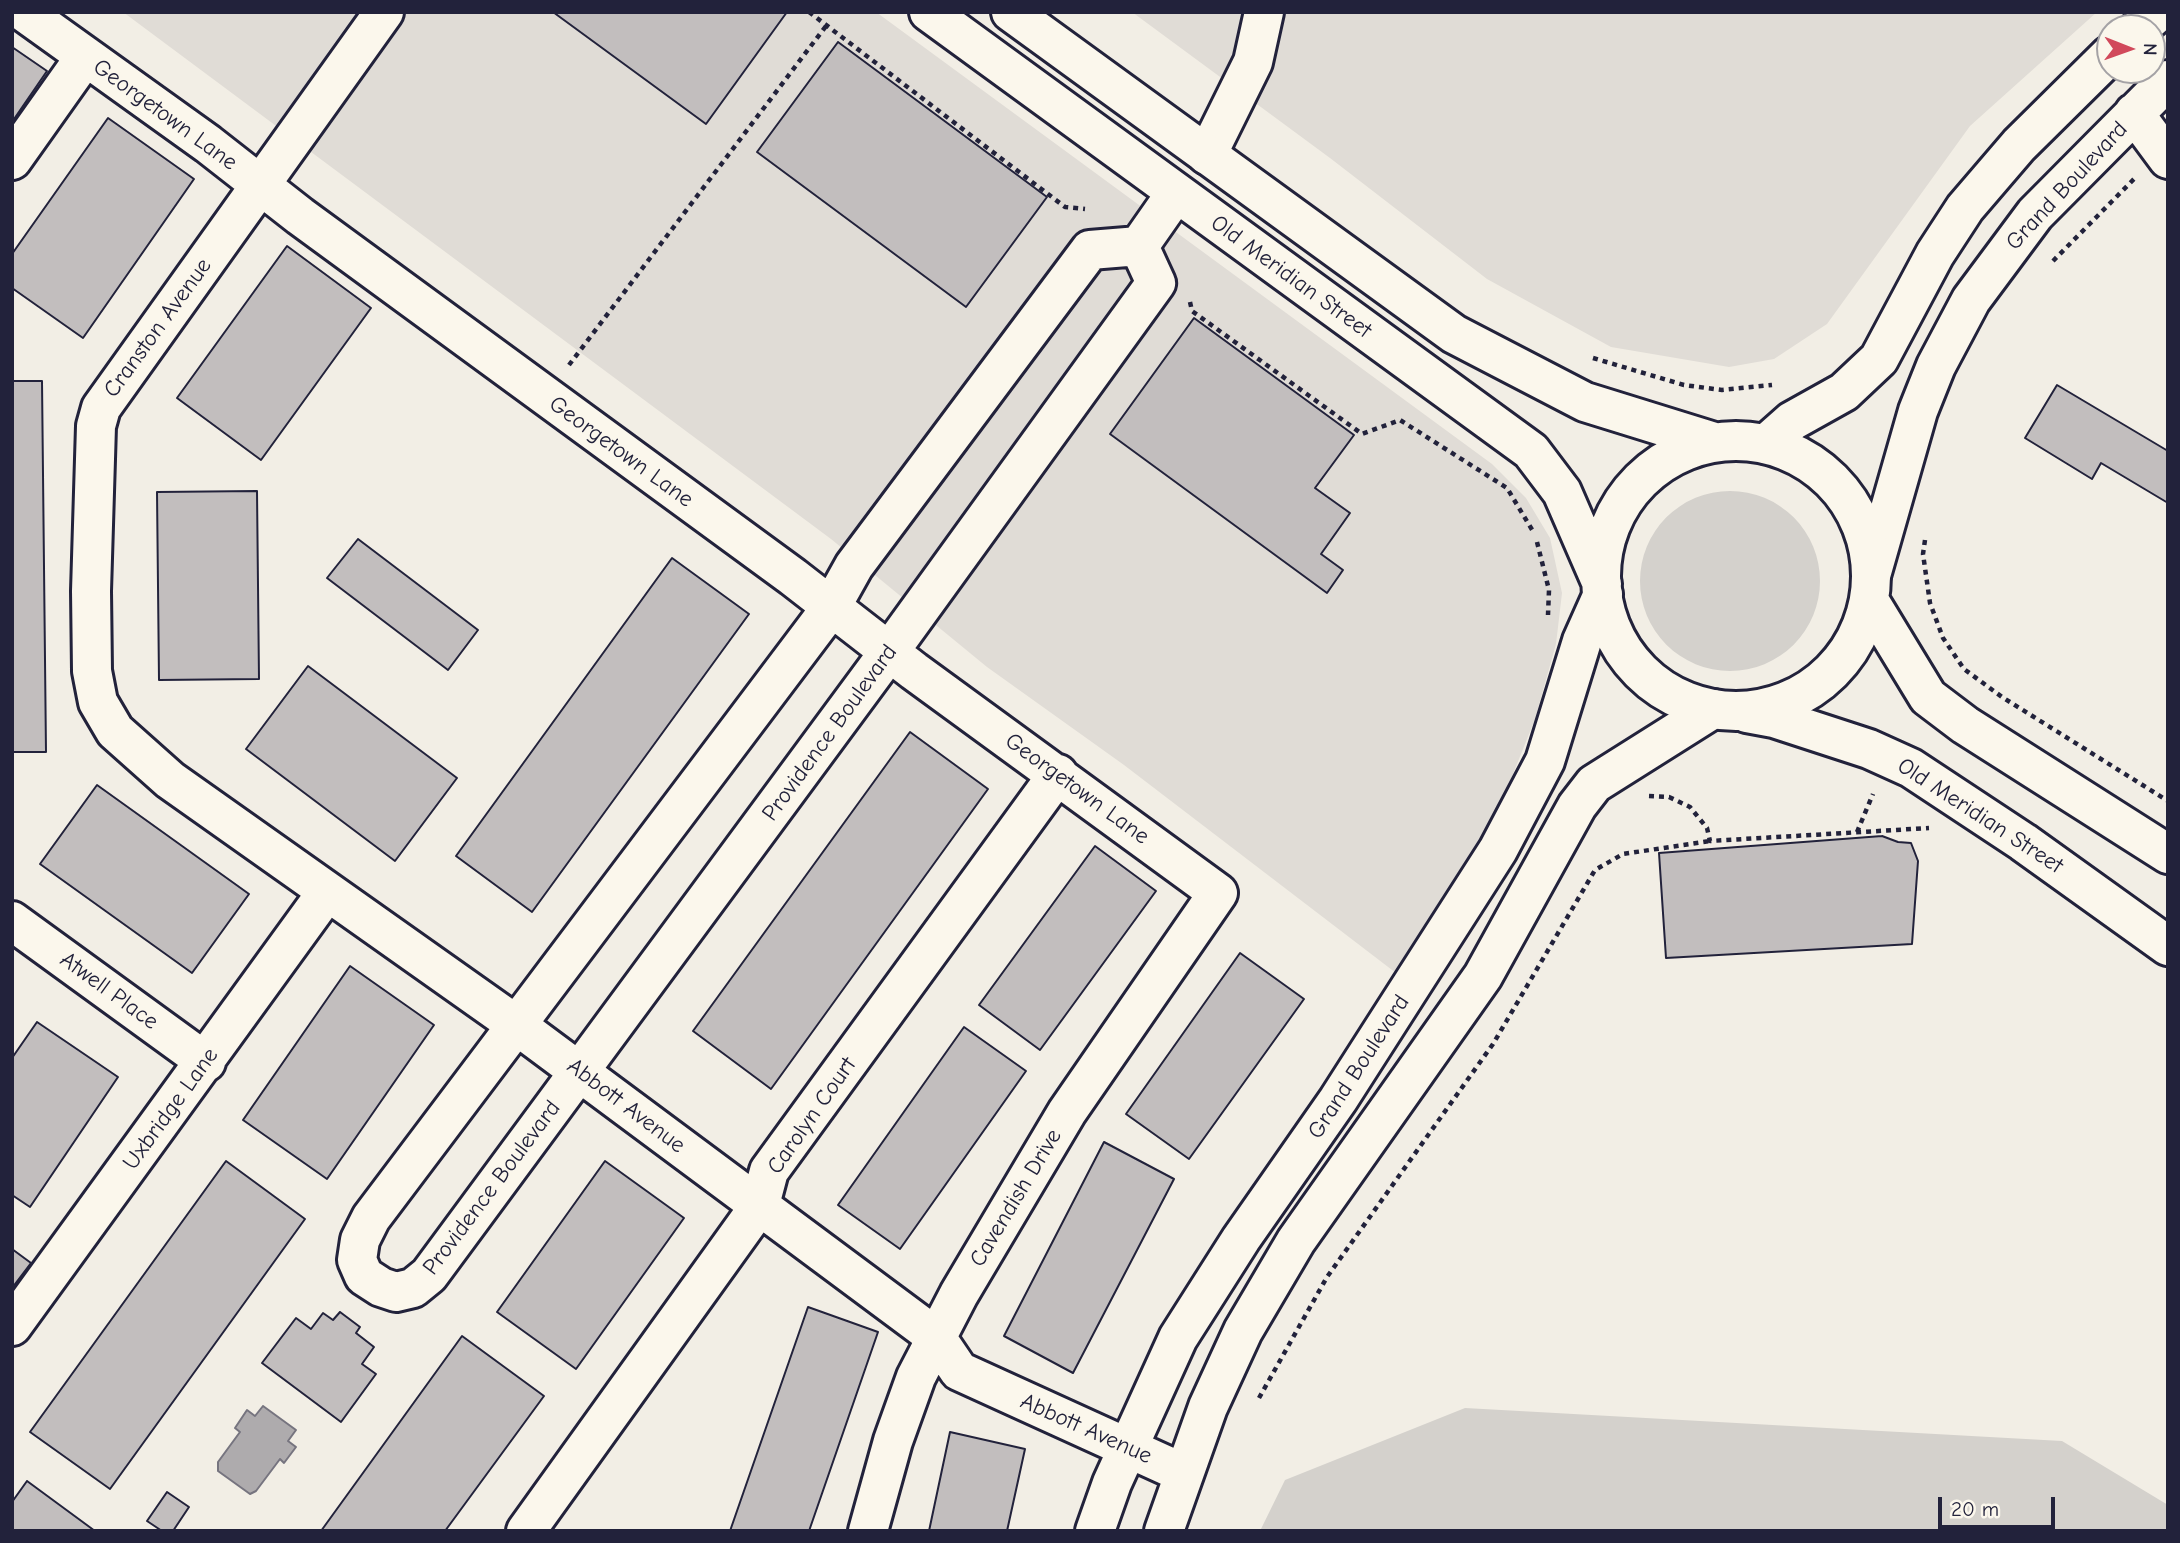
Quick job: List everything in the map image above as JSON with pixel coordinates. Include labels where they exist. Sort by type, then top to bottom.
[{"type":"street","name":"Georgetown Lane","points":[[24,12],[261,184],[793,577],[889,652],[1218,893]]},
{"type":"street","name":"Cranston Avenue","points":[[97,697],[92,671],[91,591],[96,426],[101,408],[384,12]]},
{"type":"street","name":"Old Meridian Street","points":[[929,12],[1531,450],[1562,492],[1602,589],[1615,634],[1640,670],[1673,695],[1724,710],[1774,718],[1869,749],[1911,768],[2023,842],[2168,946]]},
{"type":"street","points":[[1011,12],[1454,334],[1585,402],[1714,442]]},
{"type":"street","points":[[1207,155],[1253,62],[1264,12]]},
{"type":"street","points":[[12,160],[85,57]]},
{"type":"street","points":[[1766,443],[1792,421],[1844,393],[1879,359],[1935,254],[1965,208],[2019,145],[2096,69]]},
{"type":"street","name":"Grand Boulevard","points":[[1164,1531],[1183,1473],[1243,1331],[1296,1241],[1483,976],[1577,806],[1594,784],[1724,710],[1761,709],[1788,701],[1811,688],[1832,671],[1849,650],[1870,586],[1918,411],[1936,366],[1971,300],[2035,214],[2168,80]]},
{"type":"street","points":[[2134,113],[2152,168]]},
{"type":"street","points":[[1139,246],[1176,193]]},
{"type":"street","name":"Providence Boulevard","points":[[1139,246],[1156,283],[889,652],[429,1275],[413,1288],[396,1292],[381,1287],[364,1276],[357,1260],[360,1240],[371,1218],[831,609],[853,566],[1090,250],[1139,246]]},
{"type":"street","points":[[1602,589],[1602,560],[1608,535],[1631,492],[1647,473],[1668,459],[1714,442],[1740,440],[1766,443],[1800,456],[1829,476],[1851,505],[1866,537],[1870,586],[1928,697],[1965,725],[2168,854]]},
{"type":"street","name":"Grand Boulevard","points":[[1096,1531],[1128,1447],[1178,1338],[1360,1066],[1497,850],[1545,761],[1582,641],[1602,589]]},
{"type":"street","name":"Abbott Avenue","points":[[97,697],[115,731],[170,780],[515,1024],[760,1205],[936,1337],[959,1371],[1183,1473]]},
{"type":"street","name":"Carolyn Court","points":[[526,1531],[760,1205],[769,1171],[1058,774]]},
{"type":"street","name":"Uxbridge Lane","points":[[12,1326],[206,1062],[327,891]]},
{"type":"street","name":"Cavendish Drive","points":[[868,1531],[893,1441],[916,1377],[936,1337],[1067,1112],[1218,893]]},
{"type":"street","name":"Atwell Place","points":[[12,921],[206,1062]]},
{"type":"path","points":[[809,12],[1065,206],[1091,210]]},
{"type":"path","points":[[546,397],[684,210],[826,26]]},
{"type":"path","points":[[2052,262],[2152,168]]},
{"type":"path","points":[[1189,298],[1192,311],[1362,434],[1400,420],[1507,488],[1534,534],[1544,563],[1549,590],[1547,626]]},
{"type":"path","points":[[1604,362],[1684,385],[1722,390],[1768,386],[1780,382]]},
{"type":"path","points":[[1926,532],[1923,554],[1930,603],[1943,638],[1964,669],[2003,697],[2168,801]]},
{"type":"path","points":[[1857,832],[1877,786]]},
{"type":"path","points":[[1642,798],[1669,797],[1690,807],[1707,828],[1710,841]]},
{"type":"path","points":[[1256,1404],[1284,1349],[1327,1277],[1493,1044],[1595,870],[1623,854],[1710,841],[1929,828],[1942,833]]},
{"type":"shaded area","points":[[123,12],[876,12],[1492,464],[1526,498],[1550,538],[1562,593],[1556,644],[1535,719],[1495,819],[1396,973],[1124,765],[987,667],[831,539]]},
{"type":"shaded area","points":[[1132,12],[2097,12],[1970,126],[1827,324],[1774,359],[1729,367],[1611,347],[1487,279],[1330,158]]},
{"type":"shaded area","points":[[1730,491],[1765,497],[1794,517],[1814,546],[1820,581],[1814,616],[1794,645],[1765,665],[1730,671],[1695,665],[1666,645],[1646,616],[1640,581],[1646,546],[1666,517],[1695,497]]},
{"type":"shaded area","points":[[263,1406],[296,1430],[288,1441],[296,1447],[284,1463],[280,1459],[256,1491],[250,1494],[218,1471],[218,1462],[240,1432],[235,1428],[247,1410],[255,1416]]},
{"type":"shaded area","points":[[1465,1408],[2062,1441],[2168,1505],[2168,1531],[1260,1531],[1285,1480]]},
{"type":"building","points":[[553,12],[787,12],[706,124]]},
{"type":"building","points":[[838,42],[1047,197],[966,307],[757,152]]},
{"type":"building","points":[[12,47],[47,71],[12,122]]},
{"type":"building","points":[[108,118],[194,179],[83,338],[12,288],[12,254]]},
{"type":"building","points":[[287,246],[371,308],[261,460],[177,398]]},
{"type":"building","points":[[1194,318],[1354,435],[1315,488],[1350,513],[1321,554],[1343,570],[1327,593],[1110,434]]},
{"type":"building","points":[[12,381],[42,381],[46,752],[12,752]]},
{"type":"building","points":[[2057,385],[2168,451],[2168,503],[2101,463],[2092,479],[2025,438]]},
{"type":"building","points":[[257,491],[259,679],[159,680],[157,492]]},
{"type":"building","points":[[358,539],[478,630],[448,670],[327,578]]},
{"type":"building","points":[[672,558],[749,614],[532,912],[456,856]]},
{"type":"building","points":[[308,666],[457,778],[395,861],[246,749]]},
{"type":"building","points":[[910,732],[988,789],[771,1089],[693,1031]]},
{"type":"building","points":[[97,785],[249,894],[192,973],[40,864]]},
{"type":"building","points":[[1882,836],[1911,843],[1918,861],[1912,944],[1666,958],[1659,853]]},
{"type":"building","points":[[1095,846],[1156,891],[1040,1050],[979,1005]]},
{"type":"building","points":[[1240,953],[1304,999],[1189,1159],[1126,1114]]},
{"type":"building","points":[[350,966],[434,1025],[327,1179],[243,1120]]},
{"type":"building","points":[[37,1022],[118,1077],[30,1207],[12,1195],[12,1058]]},
{"type":"building","points":[[964,1027],[1026,1071],[900,1249],[838,1205]]},
{"type":"building","points":[[1104,1142],[1174,1179],[1073,1373],[1004,1336]]},
{"type":"building","points":[[226,1161],[305,1219],[110,1489],[30,1432]]},
{"type":"building","points":[[605,1161],[684,1218],[576,1369],[497,1312]]},
{"type":"building","points":[[12,1249],[31,1263],[12,1288]]},
{"type":"building","points":[[808,1307],[878,1332],[809,1531],[730,1531]]},
{"type":"building","points":[[340,1312],[360,1327],[356,1333],[374,1347],[362,1364],[376,1374],[341,1422],[262,1363],[296,1318],[311,1329],[323,1313],[333,1320]]},
{"type":"building","points":[[462,1336],[544,1396],[445,1531],[321,1531]]},
{"type":"building","points":[[950,1432],[1025,1449],[1007,1531],[929,1531]]},
{"type":"building","points":[[27,1481],[95,1531],[12,1531],[12,1502]]},
{"type":"building","points":[[167,1492],[189,1507],[173,1531],[162,1531],[147,1521]]}]
